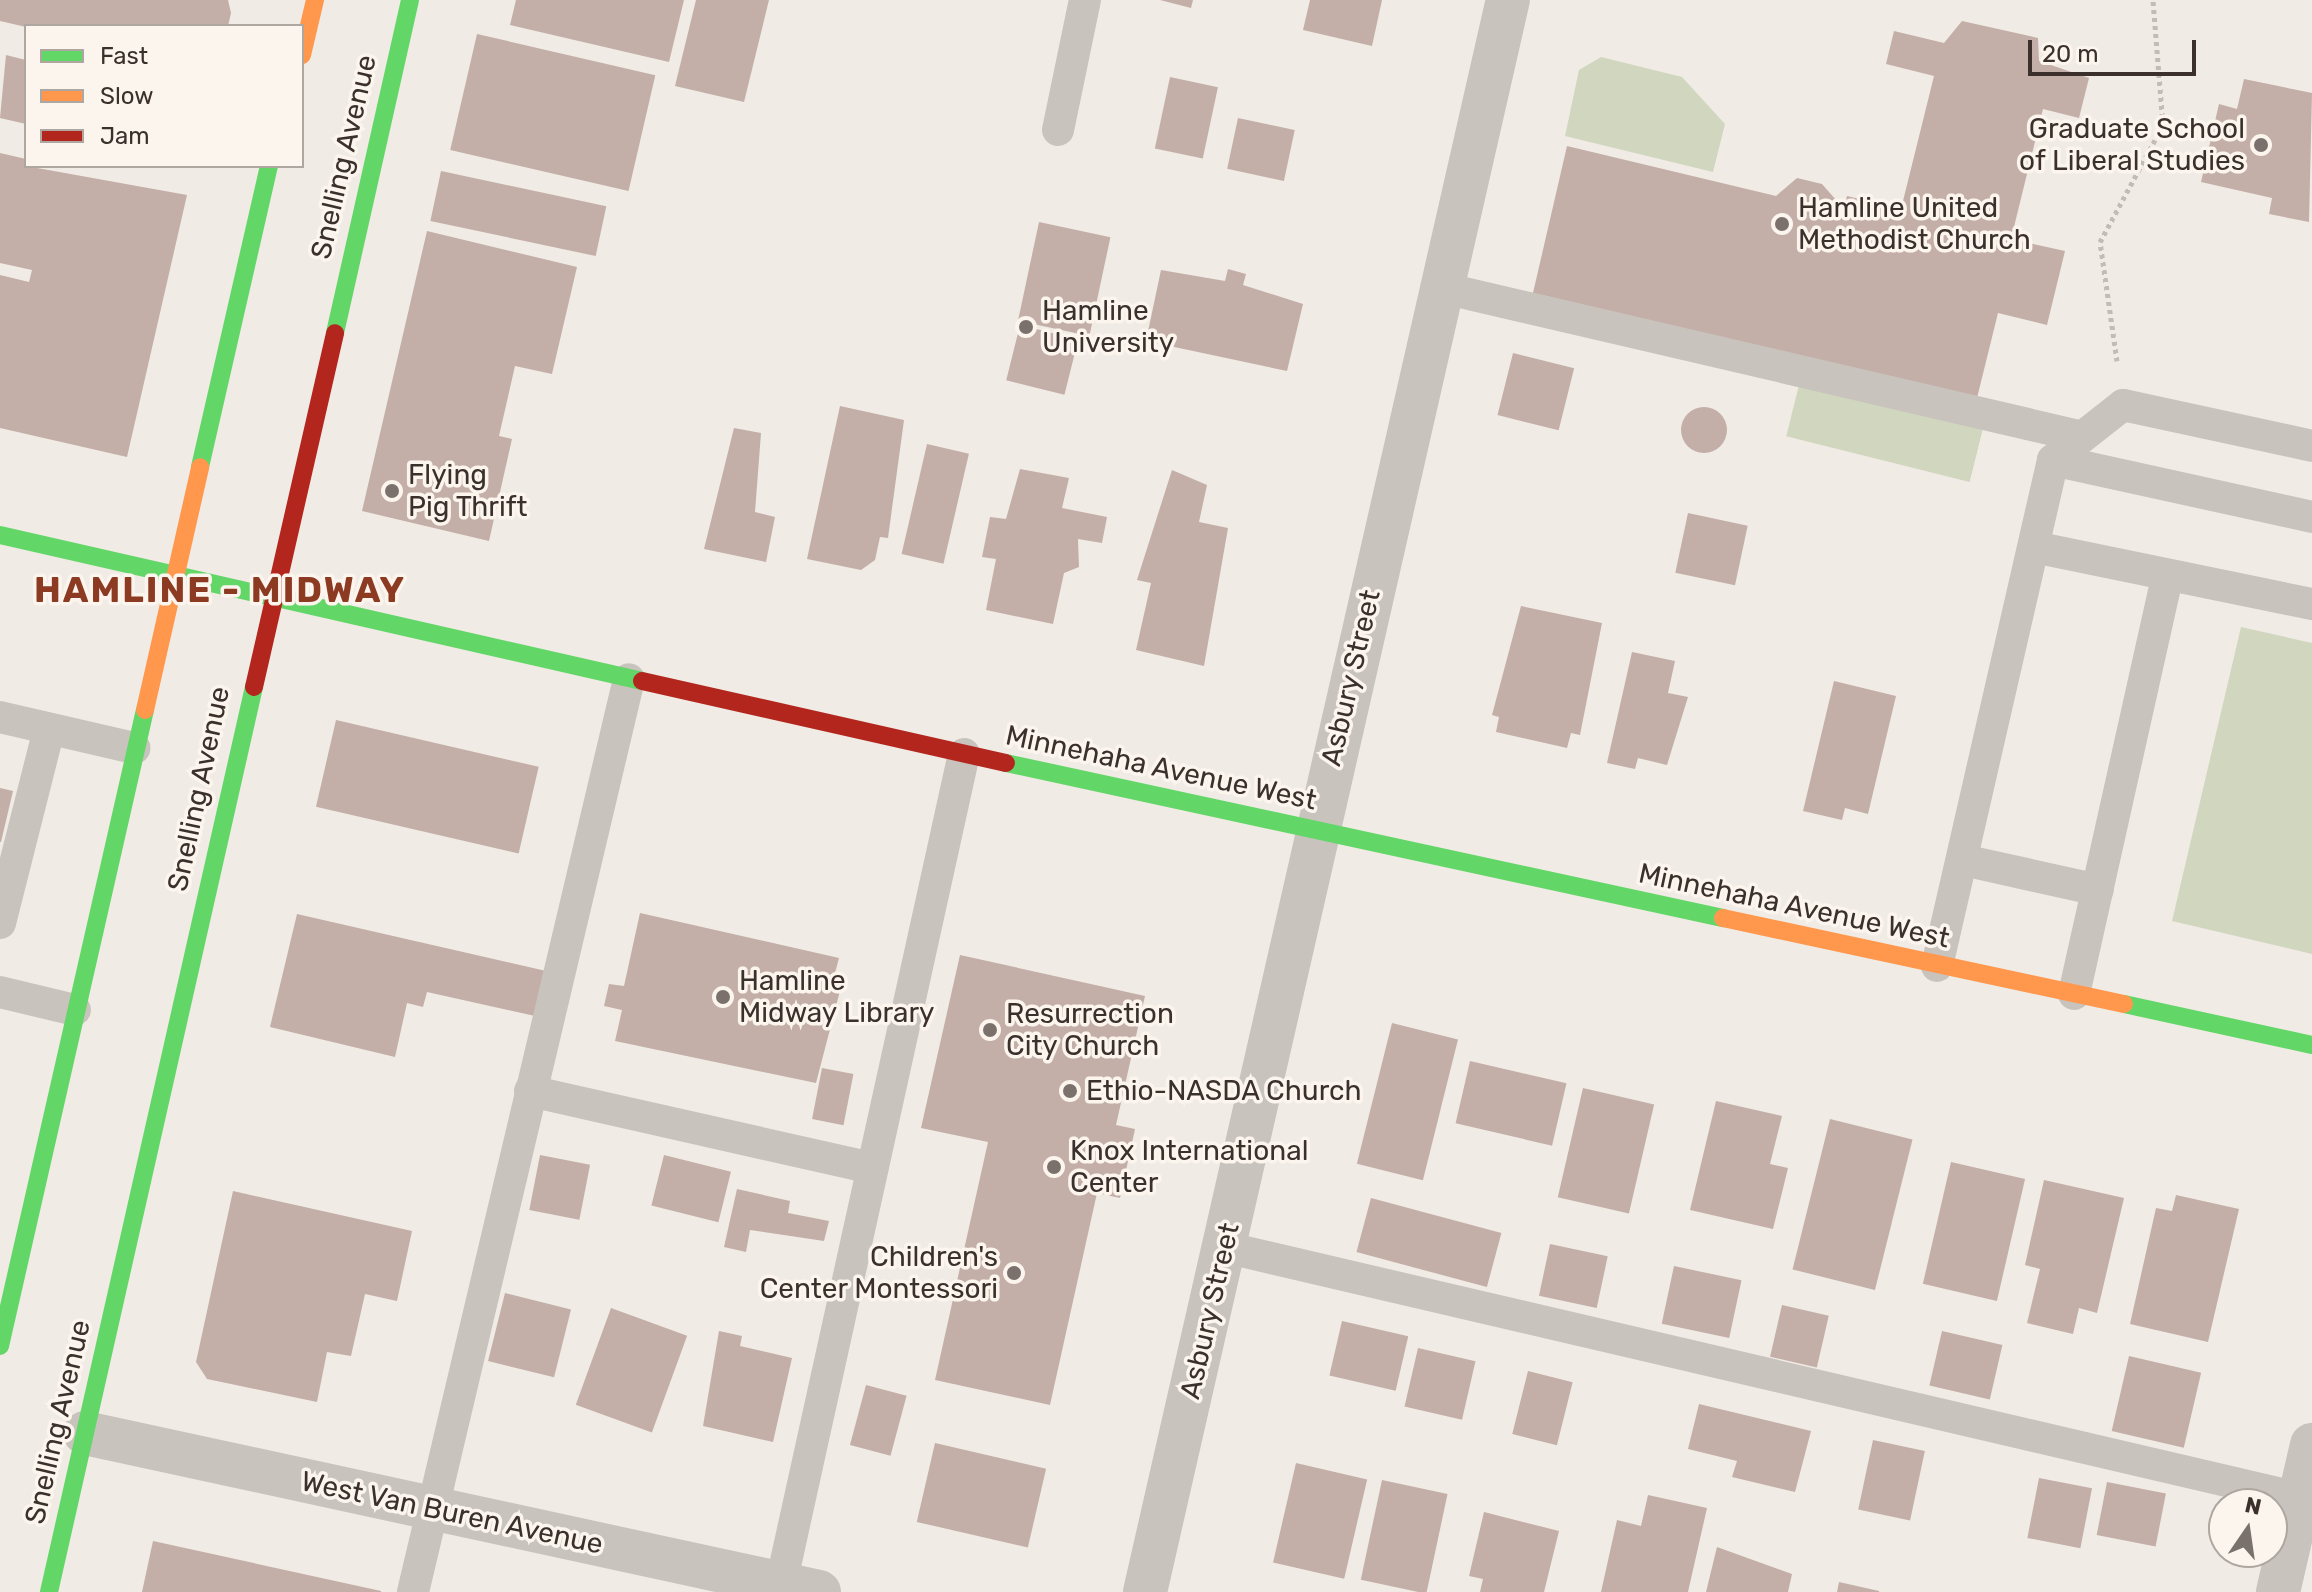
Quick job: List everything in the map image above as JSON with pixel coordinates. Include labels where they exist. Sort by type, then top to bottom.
[{"type":"main road","points":[[304,47],[315,0]]},
{"type":"main road","name":"Snelling Avenue","points":[[49,1592],[270,598],[410,0]]},
{"type":"main road","points":[[0,1346],[172,577],[269,168]]},
{"type":"main road","name":"Minnehaha Avenue West","points":[[0,535],[172,577],[964,754],[2312,1045]]},
{"type":"street","name":"Asbury Street","points":[[1145,1592],[1316,830],[1508,0]]},
{"type":"street","name":"West Van Buren Avenue","points":[[85,1433],[800,1588]]},
{"type":"street","points":[[2278,1592],[2306,1500],[2312,1445]]},
{"type":"lane","points":[[1058,130],[1085,0]]},
{"type":"lane","points":[[1443,288],[2079,436]]},
{"type":"lane","points":[[1937,966],[2053,460],[2079,436],[2123,405],[2312,446]]},
{"type":"lane","points":[[2053,460],[2312,517]]},
{"type":"lane","points":[[2034,547],[2312,604]]},
{"type":"lane","points":[[2074,994],[2168,575]]},
{"type":"lane","points":[[413,1592],[629,679]]},
{"type":"lane","points":[[0,717],[134,748]]},
{"type":"lane","points":[[0,923],[49,729]]},
{"type":"lane","points":[[800,1588],[872,1168],[964,754]]},
{"type":"lane","points":[[1963,860],[2098,890]]},
{"type":"lane","points":[[0,992],[75,1010]]},
{"type":"lane","points":[[530,1091],[872,1168]]},
{"type":"lane","points":[[1224,1247],[2306,1500]]},
{"type":"path","points":[[2123,405],[2100,242],[2163,125],[2153,0]]},
{"type":"green space","points":[[1601,57],[1682,77],[1725,124],[1713,172],[1565,136],[1579,70]]},
{"type":"green space","points":[[1801,377],[1984,423],[1970,482],[1786,436]]},
{"type":"green space","points":[[2241,627],[2312,643],[2312,954],[2172,921]]},
{"type":"building","points":[[0,0],[228,0],[231,13],[228,24],[24,24],[24,27],[0,21]]},
{"type":"building","points":[[516,0],[684,0],[669,62],[510,25]]},
{"type":"building","points":[[696,0],[769,0],[744,102],[675,86]]},
{"type":"building","points":[[1160,0],[1193,0],[1191,8]]},
{"type":"building","points":[[1310,0],[1382,0],[1372,46],[1303,30]]},
{"type":"building","name":"Hamline United Methodist Church","points":[[1962,21],[2038,38],[2039,61],[2089,78],[2079,118],[2043,109],[2011,239],[2065,251],[2047,325],[1998,313],[1977,398],[1533,293],[1567,146],[1776,196],[1797,178],[1822,184],[1844,209],[1847,196],[1901,209],[1934,76],[1886,64],[1894,31],[1944,43]]},
{"type":"building","points":[[477,34],[655,75],[629,191],[450,150]]},
{"type":"building","points":[[6,55],[24,60],[24,124],[0,118]]},
{"type":"building","points":[[1170,77],[1218,87],[1203,159],[1155,148]]},
{"type":"building","name":"Graduate School of Liberal Studies","points":[[2244,79],[2312,93],[2309,222],[2269,214],[2272,198],[2201,182],[2219,104],[2237,109]]},
{"type":"building","points":[[1238,118],[1295,130],[1284,181],[1227,169]]},
{"type":"building","points":[[0,153],[24,159],[24,168],[187,195],[127,457],[0,428],[0,275],[29,282],[32,270],[0,263]]},
{"type":"building","points":[[441,171],[606,206],[596,256],[430,221]]},
{"type":"building","points":[[1039,222],[1110,237],[1089,336],[1018,321]]},
{"type":"building","points":[[427,231],[577,267],[552,374],[515,366],[499,436],[512,439],[489,541],[362,511]]},
{"type":"building","points":[[1228,269],[1246,274],[1243,285],[1303,304],[1287,371],[1146,341],[1161,270],[1225,281]]},
{"type":"building","points":[[1020,325],[1078,340],[1064,395],[1006,380]]},
{"type":"building","points":[[1513,353],[1574,368],[1559,430],[1498,415]]},
{"type":"building","points":[[840,406],[904,420],[888,538],[880,537],[875,560],[861,570],[807,559]]},
{"type":"building","points":[[1704,407],[1721,413],[1727,430],[1721,447],[1704,453],[1687,447],[1681,430],[1687,413]]},
{"type":"building","points":[[734,428],[761,433],[755,512],[775,517],[766,562],[704,549]]},
{"type":"building","points":[[927,444],[969,454],[943,564],[902,554]]},
{"type":"building","points":[[1020,469],[1069,478],[1062,508],[1107,517],[1102,543],[1078,539],[1079,567],[1064,573],[1053,624],[986,610],[996,559],[982,557],[990,517],[1006,519]]},
{"type":"building","points":[[1172,470],[1207,485],[1199,522],[1228,528],[1204,666],[1136,650],[1151,583],[1137,580]]},
{"type":"building","points":[[1688,513],[1748,526],[1735,585],[1675,573]]},
{"type":"building","points":[[1521,606],[1602,623],[1580,735],[1571,733],[1567,748],[1496,732],[1499,717],[1492,715]]},
{"type":"building","points":[[1632,652],[1675,661],[1668,693],[1688,697],[1667,765],[1638,758],[1635,769],[1607,763]]},
{"type":"building","points":[[1834,681],[1896,696],[1868,814],[1845,808],[1842,820],[1803,811]]},
{"type":"building","points":[[336,720],[539,767],[519,854],[316,807]]},
{"type":"building","points":[[0,788],[13,791],[1,842],[0,842]]},
{"type":"building","name":"Hamline Midway Library","points":[[640,913],[839,958],[834,977],[841,987],[816,1083],[615,1041],[622,1010],[604,1006],[609,984],[624,986]]},
{"type":"building","points":[[297,914],[546,971],[535,1016],[427,992],[423,1007],[407,1003],[395,1057],[270,1027]]},
{"type":"building","name":"Knox International Center","points":[[960,955],[1145,996],[1116,1125],[1135,1129],[1120,1198],[1097,1193],[1050,1405],[935,1380],[988,1142],[921,1128]]},
{"type":"building","points":[[1392,1023],[1458,1039],[1423,1180],[1357,1164]]},
{"type":"building","points":[[1470,1061],[1566,1083],[1552,1146],[1456,1123]]},
{"type":"building","points":[[822,1068],[853,1074],[843,1125],[812,1119]]},
{"type":"building","points":[[1583,1088],[1654,1104],[1629,1214],[1558,1197]]},
{"type":"building","points":[[1716,1101],[1782,1116],[1770,1164],[1788,1168],[1773,1229],[1690,1210]]},
{"type":"building","points":[[1830,1119],[1912,1140],[1875,1290],[1793,1269]]},
{"type":"building","points":[[540,1155],[590,1165],[579,1220],[529,1210]]},
{"type":"building","points":[[664,1155],[731,1172],[718,1222],[651,1205]]},
{"type":"building","points":[[1951,1162],[2025,1179],[1997,1301],[1923,1284]]},
{"type":"building","points":[[2044,1180],[2124,1198],[2097,1313],[2079,1308],[2073,1334],[2027,1323],[2040,1269],[2025,1265]]},
{"type":"building","points":[[737,1189],[790,1201],[788,1213],[829,1221],[824,1241],[750,1230],[746,1252],[724,1247]]},
{"type":"building","points":[[233,1191],[412,1231],[397,1301],[365,1294],[351,1356],[327,1352],[317,1402],[207,1379],[196,1362]]},
{"type":"building","points":[[2176,1195],[2239,1209],[2208,1342],[2130,1324],[2156,1208],[2172,1211]]},
{"type":"building","points":[[1371,1198],[1501,1233],[1487,1287],[1357,1252]]},
{"type":"building","points":[[1550,1244],[1608,1256],[1597,1308],[1539,1296]]},
{"type":"building","points":[[1674,1266],[1741,1280],[1729,1338],[1662,1324]]},
{"type":"building","points":[[505,1293],[571,1309],[554,1377],[488,1361]]},
{"type":"building","points":[[1782,1305],[1829,1316],[1817,1367],[1770,1357]]},
{"type":"building","points":[[611,1308],[687,1336],[652,1432],[576,1405]]},
{"type":"building","points":[[1342,1321],[1408,1336],[1396,1391],[1329,1376]]},
{"type":"building","points":[[719,1331],[742,1336],[740,1346],[792,1358],[773,1442],[703,1426]]},
{"type":"building","points":[[1942,1331],[2002,1345],[1990,1400],[1929,1386]]},
{"type":"building","points":[[1418,1348],[1475,1361],[1462,1420],[1405,1406]]},
{"type":"building","points":[[2129,1356],[2201,1373],[2184,1448],[2112,1431]]},
{"type":"building","points":[[1528,1371],[1573,1382],[1557,1445],[1512,1434]]},
{"type":"building","points":[[866,1385],[907,1396],[891,1456],[850,1445]]},
{"type":"building","points":[[1699,1404],[1811,1431],[1795,1492],[1732,1477],[1737,1461],[1688,1449]]},
{"type":"building","points":[[1873,1440],[1925,1451],[1910,1520],[1858,1509]]},
{"type":"building","points":[[935,1443],[1046,1469],[1028,1548],[917,1522]]},
{"type":"building","points":[[1296,1463],[1367,1479],[1344,1579],[1273,1562]]},
{"type":"building","points":[[2039,1478],[2092,1488],[2080,1548],[2027,1538]]},
{"type":"building","points":[[1382,1480],[1448,1494],[1427,1592],[1361,1580]]},
{"type":"building","points":[[2107,1482],[2166,1493],[2156,1546],[2097,1535]]},
{"type":"building","points":[[1648,1495],[1707,1508],[1688,1592],[1601,1592],[1617,1520],[1641,1526]]},
{"type":"building","points":[[1484,1512],[1559,1531],[1544,1592],[1480,1592],[1483,1579],[1469,1576]]},
{"type":"building","points":[[153,1541],[381,1591],[381,1592],[142,1592]]},
{"type":"building","points":[[1717,1547],[1792,1574],[1788,1592],[1706,1592]]},
{"type":"building","points":[[1839,1582],[1879,1591],[1879,1592],[1837,1592]]},
{"type":"traffic: fast","points":[[335,333],[410,0]]},
{"type":"traffic: fast","points":[[200,467],[269,168]]},
{"type":"traffic: fast","points":[[0,535],[642,681]]},
{"type":"traffic: fast","points":[[49,1592],[254,687]]},
{"type":"traffic: fast","points":[[0,1346],[145,710]]},
{"type":"traffic: fast","points":[[1006,763],[1723,918]]},
{"type":"traffic: fast","points":[[2124,1004],[2312,1045]]},
{"type":"traffic: slow","points":[[304,47],[315,0]]},
{"type":"traffic: slow","points":[[145,710],[200,467]]},
{"type":"traffic: slow","points":[[1723,918],[2124,1004]]},
{"type":"traffic: jam","points":[[254,687],[335,333]]},
{"type":"traffic: jam","points":[[642,681],[1006,763]]},
{"type":"place","name":"Graduate School of Liberal Studies","points":[[2261,145]]},
{"type":"place","name":"Hamline United Methodist Church","points":[[1782,224]]},
{"type":"place","name":"Hamline University","points":[[1026,327]]},
{"type":"place","name":"Flying Pig Thrift","points":[[392,491]]},
{"type":"place","name":"Hamline Midway Library","points":[[723,997]]},
{"type":"place","name":"Resurrection City Church","points":[[990,1030]]},
{"type":"place","name":"Ethio-NASDA Church","points":[[1070,1091]]},
{"type":"place","name":"Knox International Center","points":[[1054,1167]]},
{"type":"place","name":"Children's Center Montessori","points":[[1014,1273]]},
{"type":"district","name":"HAMLINE - MIDWAY","points":[[220,590]]}]
